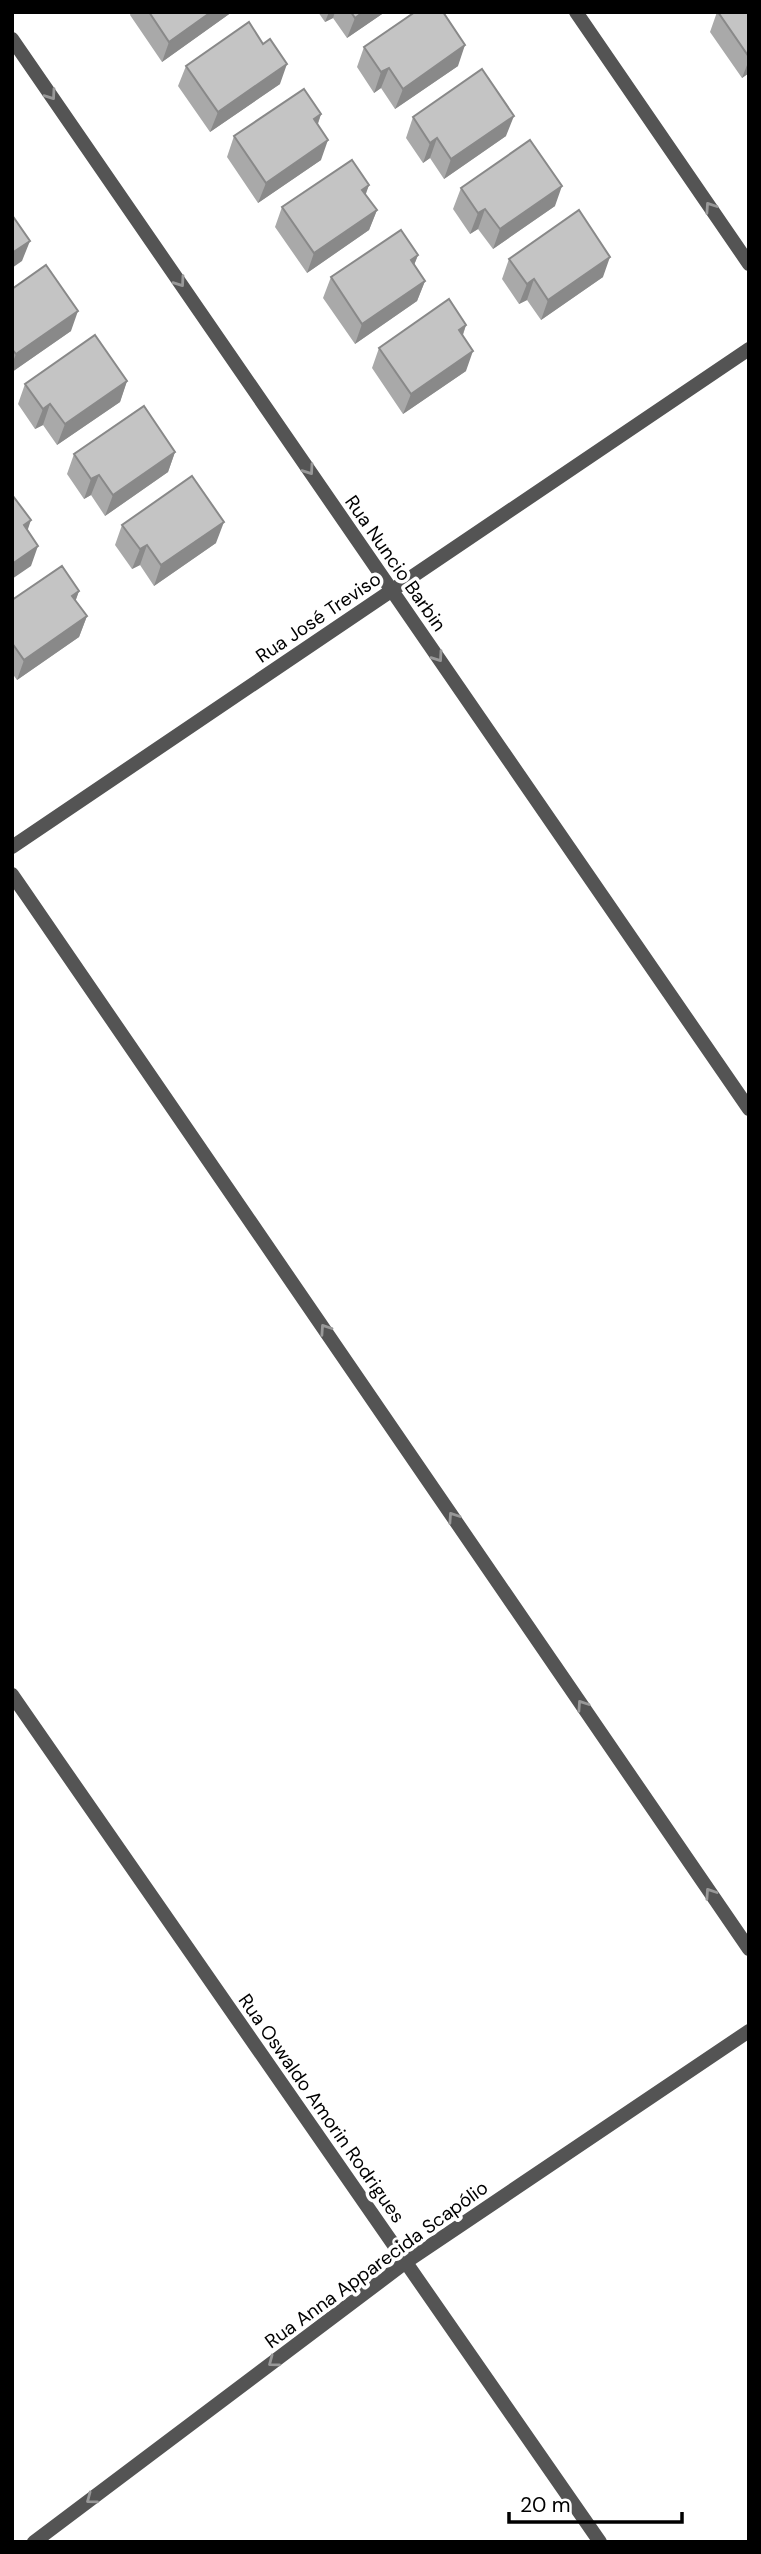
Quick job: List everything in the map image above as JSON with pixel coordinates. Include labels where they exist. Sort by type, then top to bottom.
[{"type":"street","points":[[576,12],[749,264]]},
{"type":"street","name":"Rua Nuncio Barbin","points":[[12,38],[749,1109]]},
{"type":"street","name":"Rua José Treviso","points":[[12,847],[749,349]]},
{"type":"street","points":[[12,874],[749,1949]]},
{"type":"street","name":"Rua Oswaldo Amorin Rodrigues","points":[[12,1695],[600,2542]]},
{"type":"street","name":"Rua Anna Apparecida Scapólio","points":[[34,2542],[406,2262],[749,2031]]},
{"type":"building","points":[[149,12],[211,12],[169,42]]},
{"type":"building","points":[[351,12],[363,12],[355,18]]},
{"type":"building","points":[[415,12],[443,12],[465,45],[403,89],[389,68],[381,72],[364,47]]},
{"type":"building","points":[[718,12],[749,12],[749,57]]},
{"type":"building","points":[[249,22],[263,44],[270,39],[287,64],[218,112],[186,66]]},
{"type":"building","points":[[482,69],[514,116],[451,159],[437,138],[430,143],[413,117]]},
{"type":"building","points":[[304,89],[321,114],[314,119],[328,140],[266,183],[234,136]]},
{"type":"building","points":[[530,140],[562,186],[500,229],[485,209],[478,213],[461,188]]},
{"type":"building","points":[[352,160],[369,185],[362,190],[377,210],[314,253],[282,207]]},
{"type":"building","points":[[579,210],[610,257],[548,300],[534,279],[527,284],[509,259]]},
{"type":"building","points":[[12,215],[30,241],[12,253]]},
{"type":"building","points":[[401,230],[418,255],[411,260],[425,281],[362,324],[331,277]]},
{"type":"building","points":[[46,265],[78,311],[16,354],[12,349],[12,289]]},
{"type":"building","points":[[449,299],[466,325],[459,330],[473,351],[411,394],[379,348]]},
{"type":"building","points":[[95,335],[127,381],[65,424],[50,404],[43,409],[25,384]]},
{"type":"building","points":[[144,406],[175,452],[113,495],[99,475],[91,479],[74,454]]},
{"type":"building","points":[[192,476],[224,522],[161,565],[147,545],[140,549],[122,525]]},
{"type":"building","points":[[12,497],[31,520],[24,525],[38,546],[12,564]]},
{"type":"building","points":[[62,566],[79,591],[72,596],[87,616],[24,660],[12,643],[12,600]]}]
